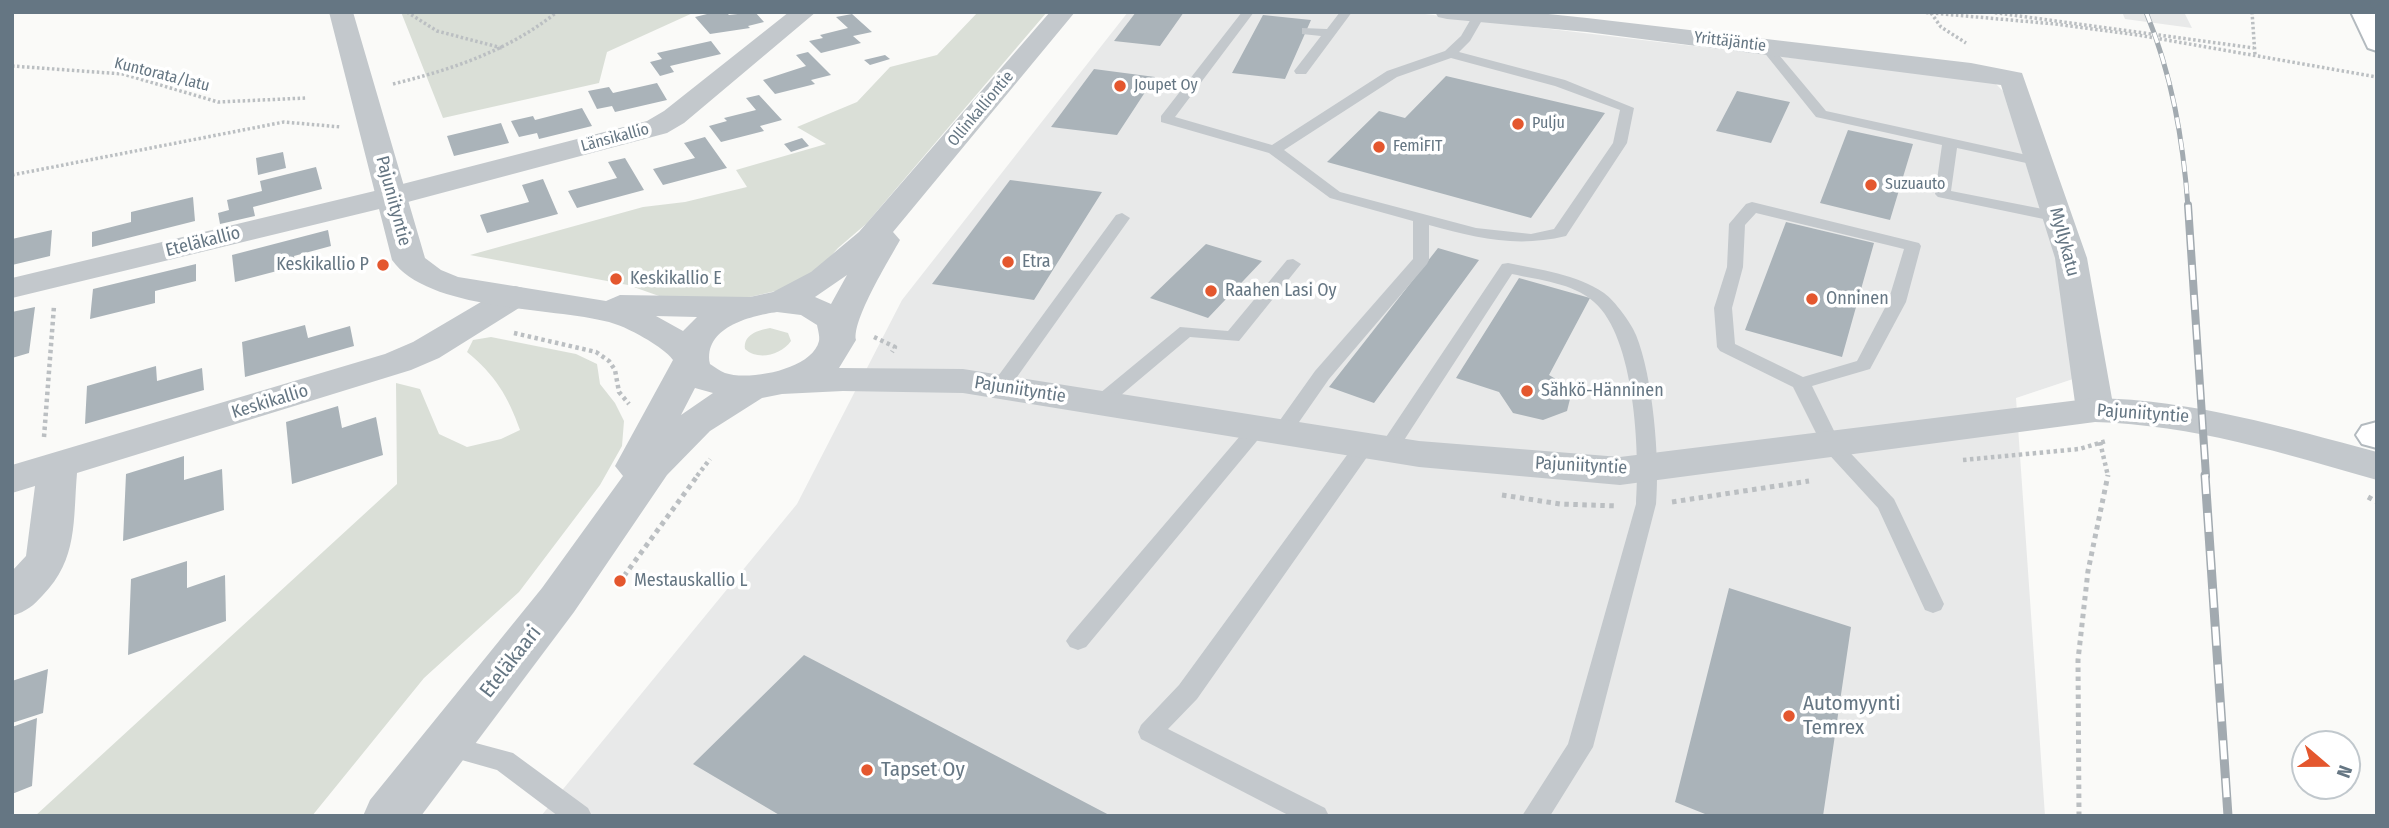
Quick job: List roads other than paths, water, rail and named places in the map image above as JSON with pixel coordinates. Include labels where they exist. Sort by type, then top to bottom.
[{"type":"main road","points":[[2364,12],[2377,43]]},
{"type":"street","name":"Pajuniityntie","points":[[341,12],[409,260],[429,278],[454,286],[576,305],[642,321],[666,334],[690,357],[693,369],[705,380],[725,387],[842,379],[963,381]]},
{"type":"street","name":"Länsikallio","points":[[393,196],[657,127],[674,117],[804,12]]},
{"type":"street","name":"Ollinkalliontie","points":[[690,357],[692,343],[709,325],[723,316],[770,303],[823,279],[845,261],[899,206],[1063,12]]},
{"type":"street","name":"Yrittäjäntie","points":[[1447,12],[1766,46],[1970,71],[2013,79]]},
{"type":"street","name":"Myllykatu","points":[[2013,79],[2071,258],[2095,410]]},
{"type":"street","name":"Eteläkallio","points":[[12,288],[393,196]]},
{"type":"street","name":"Ollinkalliontie","points":[[848,336],[848,304],[899,206]]},
{"type":"street","name":"Keskikallio","points":[[37,471],[398,362],[426,350],[515,296]]},
{"type":"street","points":[[770,303],[794,302],[820,309],[848,336]]},
{"type":"street","name":"Pajuniityntie","points":[[576,305],[698,307],[770,303]]},
{"type":"street","name":"Pajuniityntie","points":[[848,336],[886,361],[963,381],[1271,428],[1376,447],[1620,471],[2095,410],[2151,411],[2242,427],[2377,466]]},
{"type":"street","name":"Eteläkaari","points":[[389,816],[446,746],[580,569],[623,502],[686,430],[724,401],[815,368],[848,336]]},
{"type":"street","name":"Eteläkaari","points":[[623,502],[647,439],[690,357]]},
{"type":"street","name":"Pajuniityntie","points":[[2242,427],[2376,435]]},
{"type":"street","points":[[12,599],[41,570],[48,556],[37,471]]},
{"type":"lane","points":[[1248,12],[1167,119],[1274,150],[1335,195],[1475,233],[1531,239],[1560,233],[1620,143],[1627,108],[1560,83],[1450,54]]},
{"type":"lane","points":[[1301,71],[1346,12]]},
{"type":"lane","points":[[1274,150],[1392,74],[1450,54],[1466,38],[1479,15]]},
{"type":"lane","points":[[1306,31],[1331,33]]},
{"type":"lane","points":[[1766,46],[1821,114],[2040,162]]},
{"type":"lane","points":[[1950,143],[1943,194],[2058,217]]},
{"type":"lane","points":[[1801,383],[1864,365],[1897,302],[1913,246],[1752,206],[1737,224],[1735,267],[1723,308],[1726,347],[1801,383],[1832,444],[1887,504],[1933,604]]},
{"type":"lane","points":[[1000,387],[1122,218]]},
{"type":"lane","points":[[1078,641],[1322,375],[1421,260],[1421,218]]},
{"type":"lane","points":[[1101,402],[1186,331],[1233,337],[1293,264]]},
{"type":"lane","points":[[1315,816],[1150,732],[1188,692],[1376,447],[1508,268],[1568,281],[1600,298],[1627,334],[1637,376],[1649,468],[1646,504],[1580,747],[1535,816]]},
{"type":"lane","points":[[446,746],[504,761],[579,816]]},
{"type":"railway","points":[[2146,12],[2163,59],[2175,108],[2188,207]]},
{"type":"railway","points":[[2188,205],[2206,476]]},
{"type":"railway","points":[[2205,475],[2228,816]]},
{"type":"place","name":"Joupet Oy","points":[[1120,86]]},
{"type":"place","name":"Pulju","points":[[1518,124]]},
{"type":"place","name":"FemiFIT","points":[[1379,147]]},
{"type":"place","name":"Suzuauto","points":[[1871,185]]},
{"type":"place","name":"Etra","points":[[1008,262]]},
{"type":"place","name":"Keskikallio P","points":[[383,265]]},
{"type":"place","name":"Keskikallio E","points":[[616,279]]},
{"type":"place","name":"Raahen Lasi Oy","points":[[1211,291]]},
{"type":"place","name":"Onninen","points":[[1812,299]]},
{"type":"place","name":"Sähkö-Hänninen","points":[[1527,391]]},
{"type":"place","name":"Mestauskallio L","points":[[620,581]]},
{"type":"place","name":"Automyynti Temrex","points":[[1789,716]]},
{"type":"place","name":"Tapset Oy","points":[[867,770]]}]
